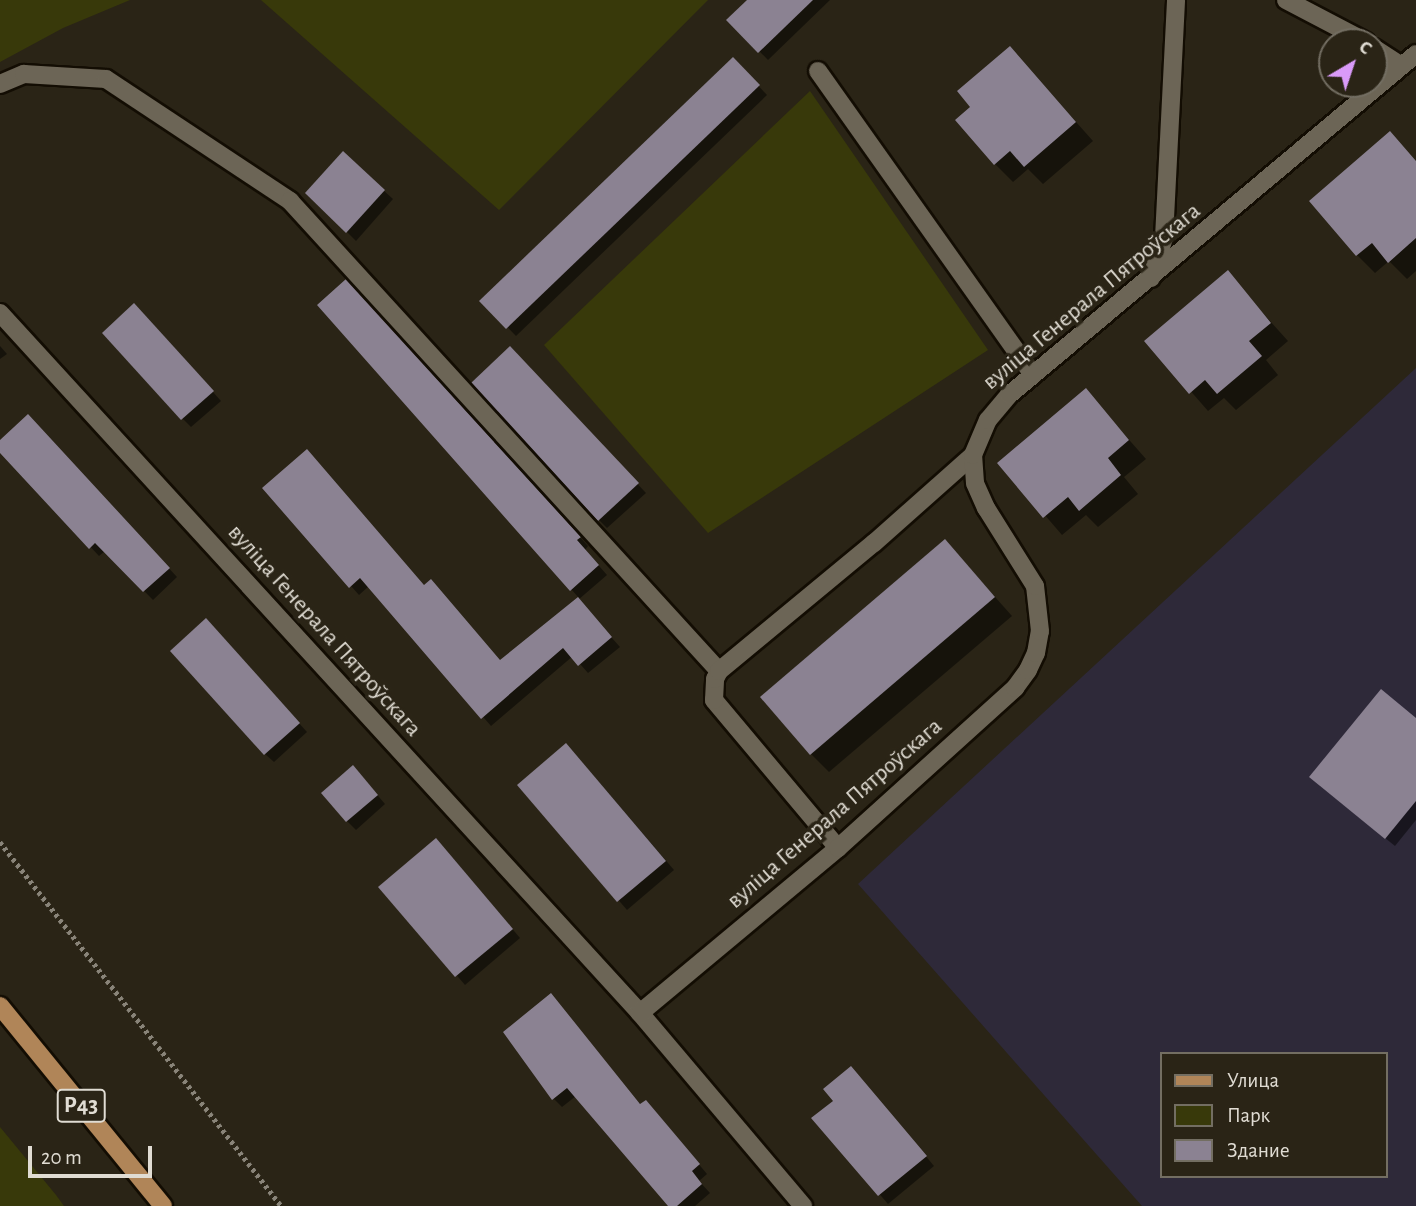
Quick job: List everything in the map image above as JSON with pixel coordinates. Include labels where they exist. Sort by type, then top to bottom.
[{"type":"main road","name":"Р43","points":[[0,1006],[163,1206]]},
{"type":"street","points":[[1152,278],[1164,238],[1176,0]]},
{"type":"street","points":[[1286,0],[1339,28]]},
{"type":"street","name":"вуліца Генерала Пятроўскага","points":[[640,1013],[838,848],[1015,688],[1036,653],[1040,620],[1035,586],[986,508],[975,483],[973,455],[988,420],[1009,395],[1152,278],[1416,54]]},
{"type":"street","points":[[1388,57],[1402,66]]},
{"type":"street","points":[[818,71],[1033,375]]},
{"type":"street","points":[[0,85],[24,74],[106,79],[290,201],[719,671]]},
{"type":"street","name":"вуліца Генерала Пятроўскага","points":[[0,313],[640,1013],[803,1206]]},
{"type":"street","points":[[838,848],[714,700],[713,686],[719,671],[874,543],[973,455]]},
{"type":"path","points":[[0,842],[281,1206]]},
{"type":"shaded area","points":[[1416,368],[1416,1206],[1142,1206],[858,884]]},
{"type":"green space","points":[[0,0],[130,0],[63,28],[0,62]]},
{"type":"green space","points":[[261,0],[708,0],[499,210]]},
{"type":"green space","points":[[810,91],[988,350],[708,533],[544,345]]},
{"type":"green space","points":[[0,1127],[56,1195],[64,1206],[0,1206]]},
{"type":"building","points":[[747,0],[813,0],[758,53],[726,20]]},
{"type":"building","points":[[1010,46],[1076,122],[1024,167],[1010,151],[994,165],[955,120],[970,107],[957,91]]},
{"type":"building","points":[[733,57],[760,85],[506,329],[479,301]]},
{"type":"building","points":[[1390,131],[1416,161],[1416,238],[1388,263],[1372,243],[1356,256],[1309,201]]},
{"type":"building","points":[[343,151],[385,190],[346,233],[305,193]]},
{"type":"building","points":[[1228,270],[1271,323],[1249,341],[1262,356],[1217,394],[1205,380],[1189,394],[1144,341]]},
{"type":"building","points":[[346,279],[581,537],[577,540],[599,565],[570,591],[317,305]]},
{"type":"building","points":[[134,303],[214,391],[181,420],[102,333]]},
{"type":"building","points":[[510,346],[639,483],[598,521],[471,383]]},
{"type":"building","points":[[1086,388],[1129,440],[1108,458],[1121,475],[1079,511],[1068,497],[1043,518],[997,463]]},
{"type":"building","points":[[28,414],[170,568],[143,592],[95,543],[89,549],[0,453],[0,440]]},
{"type":"building","points":[[307,449],[424,585],[431,579],[500,660],[578,597],[612,637],[578,666],[563,648],[481,719],[360,578],[349,588],[262,488]]},
{"type":"building","points":[[945,539],[995,597],[810,755],[760,697]]},
{"type":"building","points":[[206,618],[300,723],[264,755],[170,651]]},
{"type":"building","points":[[1381,689],[1416,718],[1416,801],[1385,839],[1309,777]]},
{"type":"building","points":[[566,743],[666,861],[617,902],[517,785]]},
{"type":"building","points":[[353,765],[378,795],[346,822],[321,793]]},
{"type":"building","points":[[436,838],[513,929],[455,977],[378,887]]},
{"type":"building","points":[[551,993],[640,1104],[646,1100],[700,1164],[692,1171],[702,1184],[677,1206],[668,1206],[567,1088],[552,1100],[503,1032]]},
{"type":"building","points":[[851,1066],[927,1156],[878,1196],[811,1118],[833,1101],[823,1089]]}]
